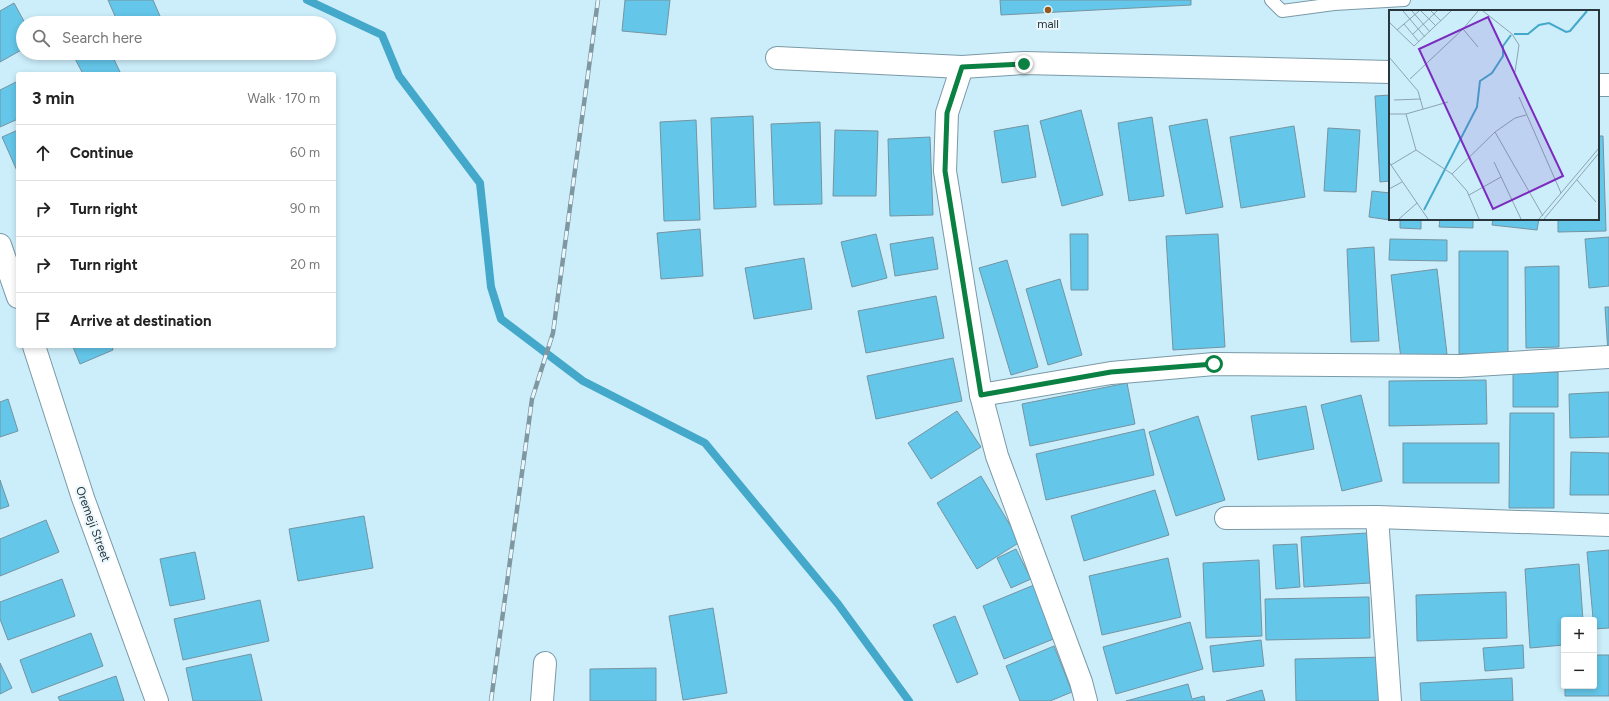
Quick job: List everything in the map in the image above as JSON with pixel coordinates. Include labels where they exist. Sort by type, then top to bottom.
[{"type":"street","points":[[777,58],[962,67],[1024,64],[1389,72]]},
{"type":"street","points":[[962,67],[947,113],[945,171],[981,395],[997,456],[1081,682],[1086,701]]},
{"type":"street","points":[[8,253],[16,288]]},
{"type":"street","name":"Oremeji Street","points":[[35,348],[83,498],[157,701]]},
{"type":"street","points":[[981,395],[1111,372],[1214,364],[1460,366],[1609,357]]},
{"type":"street","points":[[1377,516],[1390,701]]},
{"type":"street","points":[[1226,518],[1377,516],[1609,525]]},
{"type":"street","points":[[542,701],[545,663]]},
{"type":"lane","points":[[1271,0],[1282,11],[1334,2],[1404,0]]},
{"type":"building","points":[[108,0],[153,0],[160,16],[115,16]]},
{"type":"building","points":[[625,0],[670,0],[666,35],[622,31]]},
{"type":"building","name":"mall","points":[[1000,0],[1191,0],[1191,5],[1001,15]]},
{"type":"building","points":[[14,3],[21,16],[16,16],[16,53],[0,62],[0,11]]},
{"type":"building","points":[[76,60],[114,60],[120,72],[82,72]]},
{"type":"building","points":[[16,82],[16,120],[0,127],[0,90]]},
{"type":"building","points":[[1389,95],[1389,181],[1380,182],[1375,96]]},
{"type":"building","points":[[1081,110],[1103,195],[1062,206],[1040,121]]},
{"type":"building","points":[[753,116],[756,207],[714,209],[711,118]]},
{"type":"building","points":[[1152,117],[1164,196],[1129,201],[1118,123]]},
{"type":"building","points":[[1207,119],[1223,207],[1186,214],[1169,126]]},
{"type":"building","points":[[696,120],[700,220],[664,221],[660,122]]},
{"type":"building","points":[[820,122],[822,204],[774,205],[771,124]]},
{"type":"building","points":[[1028,125],[1036,177],[1002,183],[994,131]]},
{"type":"building","points":[[1294,126],[1305,197],[1241,208],[1230,137]]},
{"type":"building","points":[[1328,128],[1360,130],[1356,192],[1324,191]]},
{"type":"building","points":[[835,130],[878,131],[876,196],[833,196]]},
{"type":"building","points":[[16,131],[16,168],[2,137]]},
{"type":"building","points":[[1599,136],[1603,136],[1606,231],[1558,232],[1558,220],[1599,220]]},
{"type":"building","points":[[930,137],[933,215],[890,216],[888,139]]},
{"type":"building","points":[[1372,191],[1389,193],[1389,220],[1369,217]]},
{"type":"building","points":[[1400,220],[1421,220],[1421,229],[1400,228]]},
{"type":"building","points":[[1440,220],[1473,220],[1473,228],[1439,227]]},
{"type":"building","points":[[1493,220],[1539,220],[1537,230],[1492,225]]},
{"type":"building","points":[[700,229],[703,276],[661,279],[657,233]]},
{"type":"building","points":[[876,234],[887,278],[852,287],[841,242]]},
{"type":"building","points":[[1070,234],[1088,234],[1088,290],[1071,290]]},
{"type":"building","points":[[1218,234],[1225,347],[1173,350],[1166,236]]},
{"type":"building","points":[[933,237],[938,269],[895,276],[890,244]]},
{"type":"building","points":[[1609,237],[1609,286],[1589,288],[1585,239]]},
{"type":"building","points":[[1390,239],[1447,240],[1447,261],[1389,260]]},
{"type":"building","points":[[1374,247],[1379,341],[1351,342],[1347,249]]},
{"type":"building","points":[[1459,251],[1508,251],[1508,353],[1459,354]]},
{"type":"building","points":[[804,258],[812,309],[754,319],[745,268]]},
{"type":"building","points":[[1007,260],[1038,367],[1011,375],[979,268]]},
{"type":"building","points":[[1559,266],[1559,347],[1526,348],[1525,267]]},
{"type":"building","points":[[1437,269],[1447,354],[1401,359],[1391,275]]},
{"type":"building","points":[[1060,279],[1082,355],[1048,365],[1026,289]]},
{"type":"building","points":[[936,296],[944,338],[866,353],[858,311]]},
{"type":"building","points":[[1605,307],[1609,307],[1609,353],[1608,353]]},
{"type":"building","points":[[73,348],[112,348],[113,350],[80,364]]},
{"type":"building","points":[[953,358],[962,401],[876,419],[867,376]]},
{"type":"building","points":[[1558,372],[1558,407],[1513,407],[1513,373]]},
{"type":"building","points":[[1486,380],[1487,424],[1389,426],[1389,381]]},
{"type":"building","points":[[1127,383],[1135,424],[1030,446],[1022,404]]},
{"type":"building","points":[[1609,392],[1609,437],[1570,438],[1569,394]]},
{"type":"building","points":[[1361,395],[1382,481],[1342,491],[1321,405]]},
{"type":"building","points":[[8,399],[18,431],[0,437],[0,402]]},
{"type":"building","points":[[1306,406],[1314,449],[1258,460],[1251,416]]},
{"type":"building","points":[[957,411],[981,447],[931,479],[908,443]]},
{"type":"building","points":[[1510,413],[1554,413],[1554,508],[1509,508]]},
{"type":"building","points":[[1198,416],[1225,500],[1176,516],[1149,432]]},
{"type":"building","points":[[1144,429],[1154,475],[1046,500],[1036,454]]},
{"type":"building","points":[[1403,443],[1499,443],[1499,483],[1403,483]]},
{"type":"building","points":[[1571,452],[1609,453],[1609,495],[1570,495]]},
{"type":"building","points":[[981,476],[1020,542],[977,569],[937,503]]},
{"type":"building","points":[[0,480],[9,506],[0,509]]},
{"type":"building","points":[[1155,490],[1169,535],[1084,561],[1071,516]]},
{"type":"building","points":[[364,516],[373,568],[298,581],[289,529]]},
{"type":"building","points":[[46,520],[59,552],[0,576],[0,539]]},
{"type":"building","points":[[1367,533],[1370,583],[1304,587],[1301,537]]},
{"type":"building","points":[[1297,544],[1300,587],[1276,589],[1273,545]]},
{"type":"building","points":[[1016,549],[1031,579],[1011,588],[997,558]]},
{"type":"building","points":[[1609,550],[1609,628],[1597,629],[1597,617],[1593,617],[1587,552]]},
{"type":"building","points":[[195,552],[205,599],[170,606],[160,559]]},
{"type":"building","points":[[1168,558],[1181,617],[1102,635],[1089,576]]},
{"type":"building","points":[[1259,560],[1262,636],[1206,638],[1203,563]]},
{"type":"building","points":[[1579,564],[1583,617],[1561,617],[1561,645],[1530,648],[1525,569]]},
{"type":"building","points":[[62,579],[75,616],[8,640],[0,619],[0,602]]},
{"type":"building","points":[[1034,585],[1056,638],[1004,659],[983,606]]},
{"type":"building","points":[[1506,592],[1507,638],[1417,641],[1416,595]]},
{"type":"building","points":[[1369,597],[1370,638],[1266,640],[1265,599]]},
{"type":"building","points":[[260,600],[269,641],[183,660],[174,619]]},
{"type":"building","points":[[713,608],[727,693],[683,700],[669,616]]},
{"type":"building","points":[[955,616],[978,674],[957,683],[933,625]]},
{"type":"building","points":[[1190,622],[1203,669],[1116,694],[1103,647]]},
{"type":"building","points":[[91,633],[103,666],[32,693],[20,660]]},
{"type":"building","points":[[1261,640],[1264,666],[1213,672],[1210,646]]},
{"type":"building","points":[[1523,645],[1524,668],[1485,671],[1483,648]]},
{"type":"building","points":[[1054,646],[1072,692],[1050,701],[1020,701],[1006,666]]},
{"type":"building","points":[[251,654],[262,701],[193,701],[186,668]]},
{"type":"building","points":[[1597,655],[1609,655],[1609,696],[1565,696],[1565,689],[1597,689]]},
{"type":"building","points":[[1385,657],[1385,701],[1296,701],[1295,659]]},
{"type":"building","points":[[0,663],[12,688],[0,694]]},
{"type":"building","points":[[656,668],[656,701],[590,701],[590,669]]},
{"type":"building","points":[[116,676],[124,701],[60,701],[58,697]]},
{"type":"building","points":[[1512,678],[1513,701],[1421,701],[1420,683]]},
{"type":"building","points":[[1188,684],[1192,699],[1204,696],[1205,701],[1126,701]]},
{"type":"building","points":[[1262,690],[1265,701],[1226,701]]},
{"type":"waterway","points":[[307,0],[382,35],[399,76],[480,183],[491,287],[501,319],[583,381],[705,443],[838,604],[909,701]]},
{"type":"railway","points":[[491,701],[532,399],[553,333],[598,0]]},
{"type":"place","name":"mall","points":[[1048,10]]},
{"type":"route","points":[[1024,64],[962,67],[947,113],[945,171],[981,395],[1111,372],[1214,364]]}]
